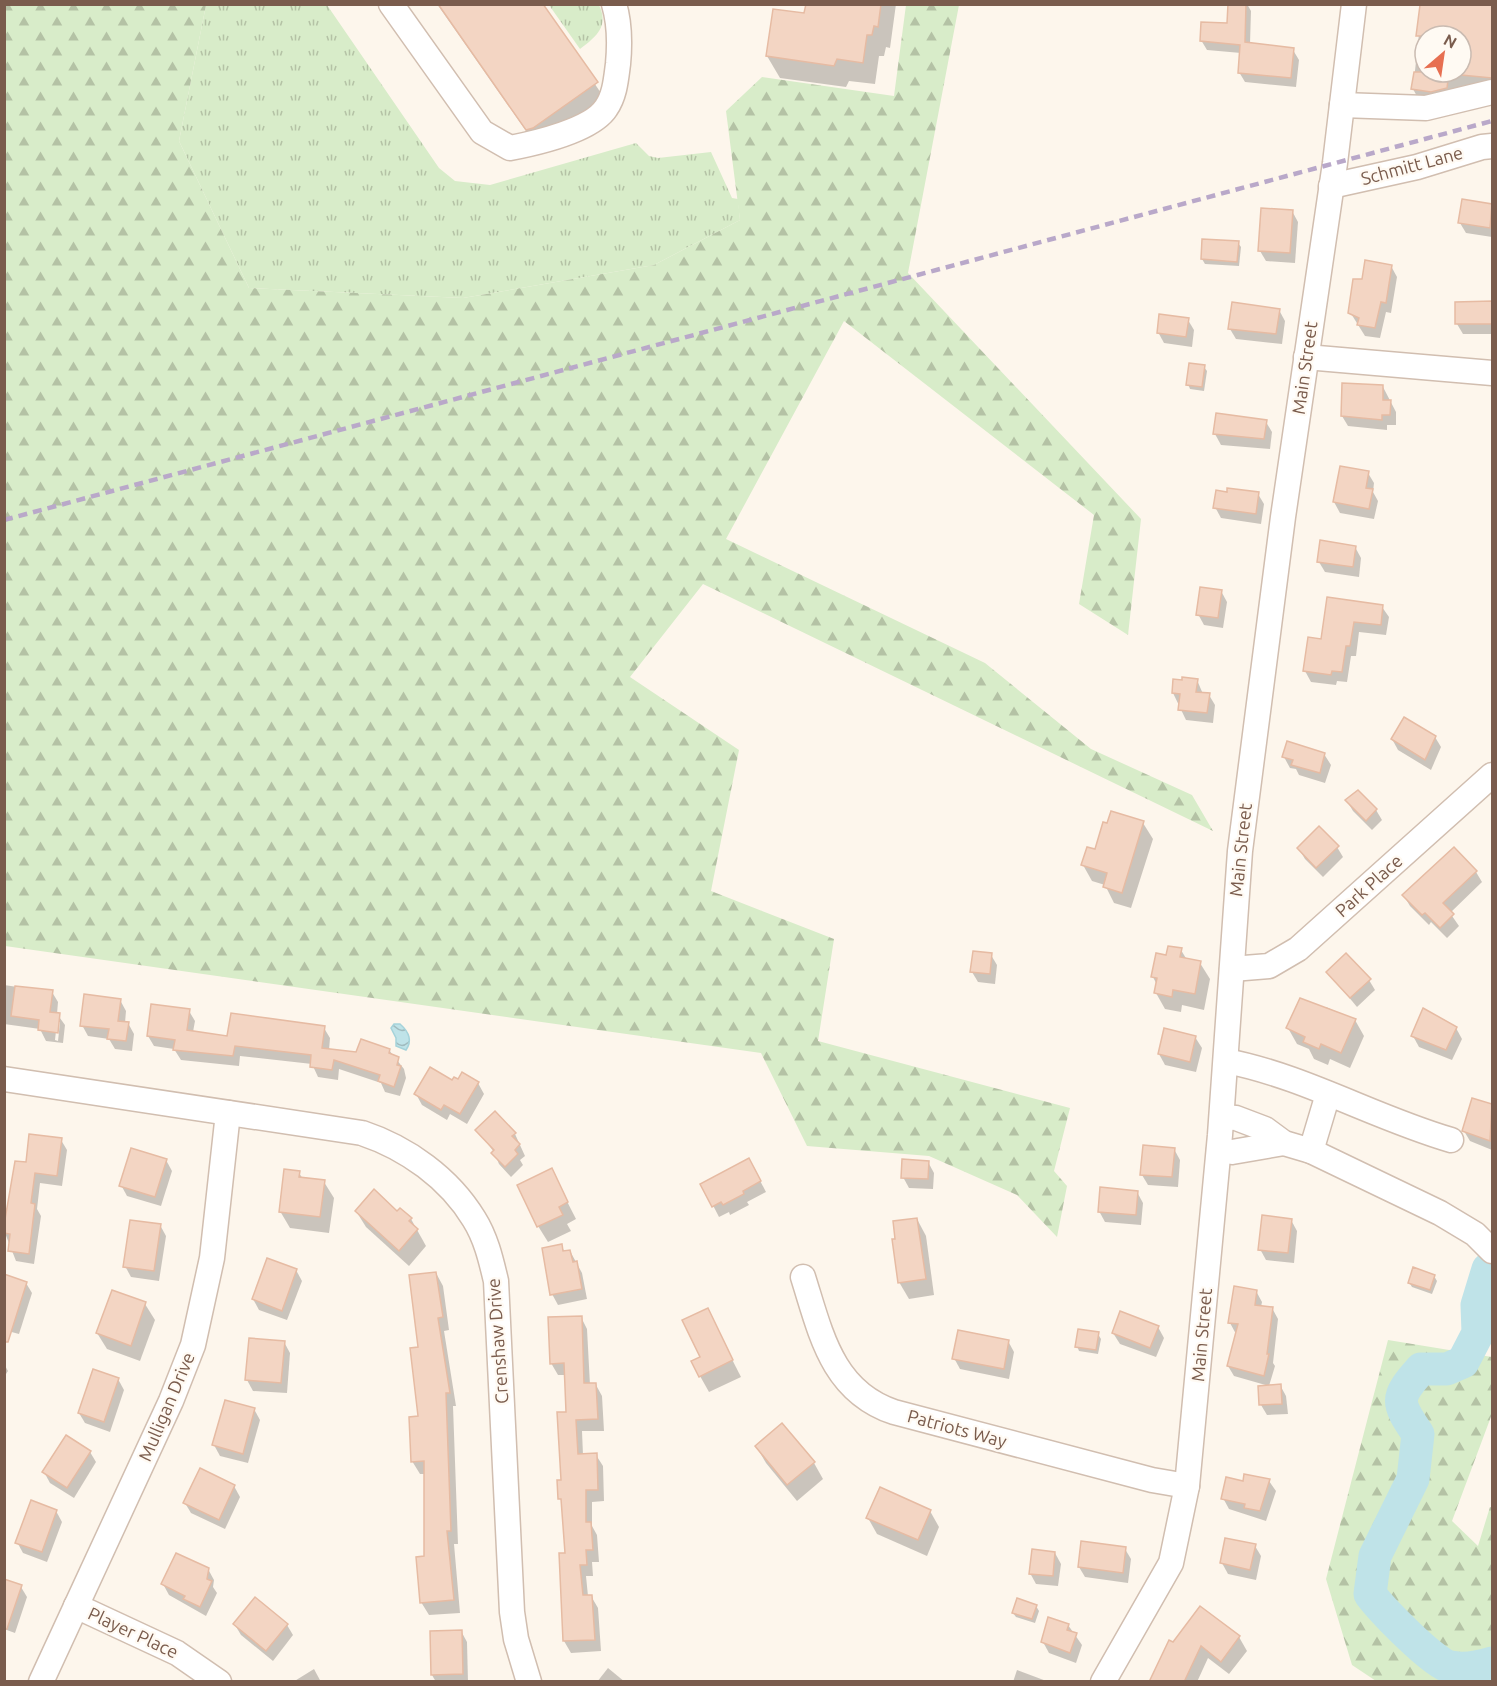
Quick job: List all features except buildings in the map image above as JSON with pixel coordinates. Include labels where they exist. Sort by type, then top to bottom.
[{"type":"street","points":[[391,4],[482,132],[510,148],[587,124],[607,107],[615,87],[619,48],[619,25],[614,4]]},
{"type":"street","name":"Main Street","points":[[1104,1682],[1171,1563],[1187,1486],[1222,1117],[1240,851],[1273,586],[1331,186],[1354,4]]},
{"type":"street","points":[[1342,105],[1426,108],[1492,92]]},
{"type":"street","name":"Schmitt Lane","points":[[1331,186],[1417,167],[1492,146]]},
{"type":"street","points":[[1306,357],[1492,373]]},
{"type":"street","name":"Park Place","points":[[1232,969],[1269,966],[1298,949],[1492,775]]},
{"type":"street","points":[[1226,1061],[1328,1094],[1392,1120],[1451,1140]]},
{"type":"street","name":"Crenshaw Drive","points":[[4,1079],[328,1126],[362,1133],[389,1142],[414,1156],[456,1195],[475,1220],[487,1248],[496,1281],[512,1612],[516,1640],[529,1682]]},
{"type":"street","points":[[1311,1151],[1328,1094]]},
{"type":"street","name":"Mulligan Drive","points":[[41,1682],[171,1401],[193,1345],[212,1258],[228,1113]]},
{"type":"street","points":[[1222,1117],[1236,1118],[1265,1129],[1284,1143],[1311,1151],[1440,1213],[1475,1234],[1492,1251]]},
{"type":"street","points":[[1219,1150],[1232,1152],[1284,1143]]},
{"type":"street","name":"Patriots Way","points":[[803,1277],[834,1363],[852,1388],[869,1402],[894,1413],[1152,1480],[1187,1486]]},
{"type":"street","name":"Player Place","points":[[76,1606],[177,1653],[219,1682]]},
{"type":"green space","points":[[5,4],[206,5],[179,141],[249,288],[463,298],[654,265],[740,220],[726,111],[762,77],[894,96],[906,5],[959,5],[908,273],[1141,519],[1128,635],[1079,604],[1094,515],[844,321],[726,539],[985,663],[1091,749],[1192,795],[1213,831],[703,584],[630,677],[739,750],[711,891],[834,939],[818,1041],[1070,1108],[1054,1171],[1067,1186],[1057,1237],[1017,1195],[929,1156],[807,1146],[761,1053],[5,946]]},
{"type":"green space","points":[[206,5],[327,5],[439,168],[455,181],[490,185],[636,143],[649,156],[658,158],[711,152],[732,198],[738,199],[740,220],[654,265],[463,298],[249,288],[179,141]]},
{"type":"green space","points":[[549,5],[599,5],[603,19],[600,30],[580,49]]},
{"type":"green space","points":[[1388,1340],[1492,1357],[1492,1414],[1452,1521],[1478,1546],[1490,1507],[1492,1508],[1492,1681],[1376,1681],[1352,1665],[1326,1579]]},
{"type":"water","points":[[394,1024],[400,1024],[407,1033],[409,1043],[406,1050],[396,1046],[396,1038],[391,1028]]},
{"type":"waterway","points":[[1488,1269],[1477,1305],[1478,1333],[1463,1362],[1447,1369],[1421,1369],[1403,1394],[1402,1407],[1418,1434],[1413,1479],[1375,1556],[1370,1594],[1408,1635],[1442,1663],[1450,1667],[1461,1668],[1492,1663]]},
{"type":"railway","points":[[4,520],[1492,121]]}]
